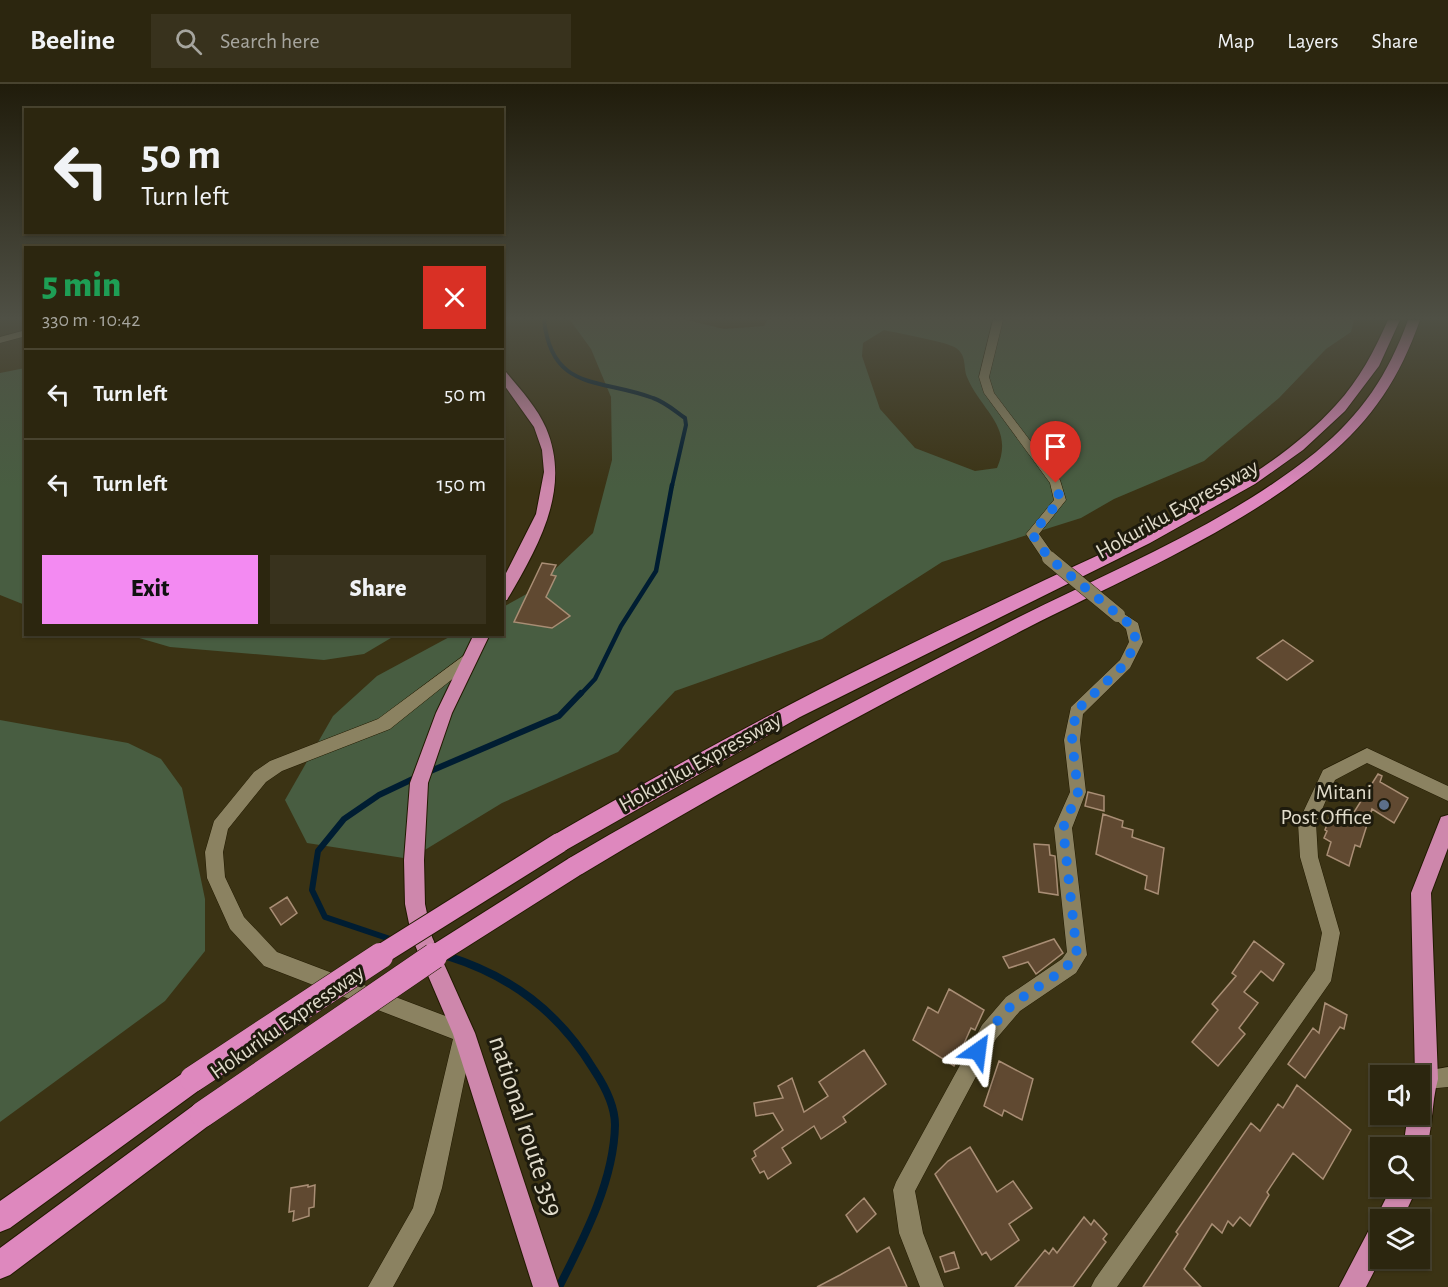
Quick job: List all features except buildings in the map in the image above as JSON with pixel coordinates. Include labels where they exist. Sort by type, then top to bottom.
[{"type":"highway","name":"Hokuriku Expressway","points":[[0,1218],[193,1079],[386,950],[559,843],[754,732],[1156,532],[1257,476],[1299,446],[1334,416],[1367,376]]},
{"type":"highway","name":"Hokuriku Expressway","points":[[0,1264],[203,1114],[454,942],[574,867],[772,753],[1178,544],[1238,512],[1282,484],[1354,426],[1381,394],[1392,376]]},
{"type":"highway","points":[[504,377],[540,425],[551,455],[552,483],[540,524],[504,592]]},
{"type":"highway","points":[[470,657],[481,636]]},
{"type":"highway","name":"national route 359","points":[[470,657],[444,713],[419,783],[414,860],[415,904],[422,938],[464,1033],[546,1287]]},
{"type":"highway","points":[[1419,1137],[1438,1078],[1421,893],[1448,823]]},
{"type":"highway","points":[[1352,1287],[1370,1254]]},
{"type":"street","points":[[932,1287],[911,1233],[904,1190],[989,1032],[1013,1004],[1069,966],[1077,955],[1063,828],[1078,792],[1072,740],[1076,711],[1125,664],[1136,642],[1133,627],[1049,558],[1032,534],[1060,500],[1056,483],[989,393],[984,376]]},
{"type":"street","points":[[380,1287],[423,1213],[431,1188],[464,1033],[271,959],[237,923],[216,878],[214,852],[220,826],[260,777],[276,766],[384,724],[470,657]]},
{"type":"street","points":[[1103,1287],[1324,974],[1331,933],[1308,857],[1307,823],[1329,776],[1367,754],[1448,794]]},
{"type":"green space","points":[[0,376],[24,376],[24,605],[0,595]]},
{"type":"green space","points":[[602,376],[869,376],[880,409],[915,448],[975,471],[997,468],[1002,441],[994,420],[967,376],[1300,376],[1279,398],[1204,461],[1114,499],[1081,518],[942,562],[822,639],[675,691],[618,752],[502,803],[410,859],[307,843],[285,800],[333,716],[377,676],[451,636],[504,636],[504,606],[532,591],[593,533],[612,460],[611,397]]},
{"type":"green space","points":[[132,636],[394,636],[364,654],[324,660],[170,647]]},
{"type":"green space","points":[[0,720],[128,743],[161,759],[182,788],[205,899],[205,951],[165,1001],[0,1122]]},
{"type":"waterway","points":[[578,376],[597,384],[657,400],[685,418],[686,425],[672,486]]},
{"type":"waterway","points":[[580,695],[595,679],[621,626],[656,571],[672,485]]},
{"type":"waterway","points":[[426,773],[559,716],[581,693]]},
{"type":"waterway","points":[[393,940],[325,917],[312,890],[318,851],[344,819],[379,795],[417,777]]},
{"type":"waterway","points":[[445,955],[452,957]]},
{"type":"waterway","points":[[447,956],[492,974],[531,999],[549,1014],[580,1049],[602,1082],[611,1103],[615,1125],[609,1167],[596,1209],[559,1287]]},
{"type":"place","name":"Mitani Post Office","points":[[1384,805]]},
{"type":"route","points":[[978,1051],[989,1032],[1013,1004],[1069,966],[1077,955],[1063,828],[1078,792],[1072,740],[1076,711],[1112,679],[1125,664],[1136,642],[1133,627],[1049,558],[1032,534],[1060,500],[1056,483]]}]
